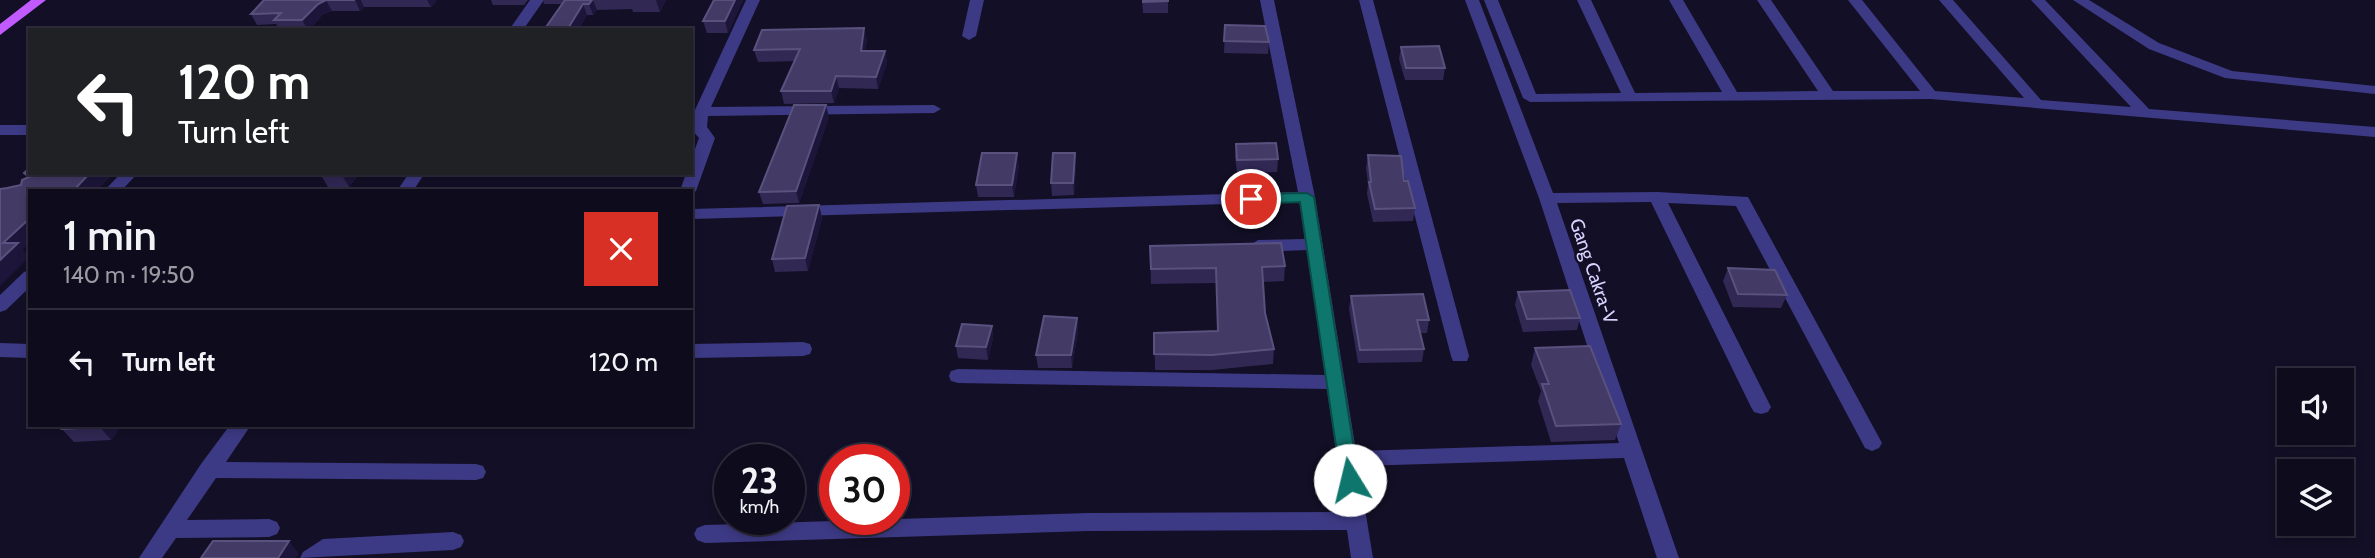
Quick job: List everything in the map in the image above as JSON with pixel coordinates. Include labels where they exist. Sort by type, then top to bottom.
[{"type":"main road","points":[[0,31],[39,0]]},
{"type":"street","points":[[517,28],[537,0]]},
{"type":"street","points":[[689,189],[707,138],[699,129],[701,112],[753,0]]},
{"type":"street","points":[[969,36],[977,0]]},
{"type":"street","points":[[1268,0],[1307,197],[1362,558]]},
{"type":"street","points":[[1366,0],[1460,356]]},
{"type":"street","name":"Gang Cakra-V","points":[[1472,0],[1547,198],[1668,558]]},
{"type":"street","points":[[1491,0],[1531,97],[1931,94],[2375,132]]},
{"type":"street","points":[[1584,0],[1630,97]]},
{"type":"street","points":[[1676,0],[1732,96]]},
{"type":"street","points":[[1764,0],[1828,95]]},
{"type":"street","points":[[1856,0],[1931,94]]},
{"type":"street","points":[[1946,0],[2036,103]]},
{"type":"street","points":[[2038,0],[2145,113]]},
{"type":"street","points":[[2080,0],[2154,46],[2230,75],[2375,90]]},
{"type":"street","points":[[701,112],[934,109]]},
{"type":"street","points":[[0,130],[28,130]]},
{"type":"street","points":[[114,189],[128,175]]},
{"type":"street","points":[[693,214],[1307,197]]},
{"type":"street","points":[[1657,197],[1761,407]]},
{"type":"street","points":[[1547,198],[1657,197],[1742,201],[1872,443]]},
{"type":"street","points":[[1245,246],[1314,244]]},
{"type":"street","points":[[0,306],[28,278]]},
{"type":"street","points":[[693,351],[803,349]]},
{"type":"street","points":[[0,350],[28,351]]},
{"type":"street","points":[[958,376],[1335,382]]},
{"type":"street","points":[[150,558],[240,427]]},
{"type":"street","points":[[1347,458],[1632,450]]},
{"type":"street","points":[[208,470],[476,472]]},
{"type":"street","points":[[705,534],[1088,522],[1357,522]]},
{"type":"street","points":[[169,529],[269,528]]},
{"type":"street","points":[[311,558],[323,548],[341,545],[453,541]]},
{"type":"building","points":[[264,0],[326,0],[302,20],[274,20],[281,13],[251,14]]},
{"type":"building","points":[[565,0],[592,0],[589,4],[583,4],[568,28],[545,28]]},
{"type":"building","points":[[714,0],[735,0],[725,21],[703,21]]},
{"type":"building","points":[[1168,0],[1168,1],[1143,2]]},
{"type":"building","points":[[1225,25],[1265,26],[1269,42],[1224,41]]},
{"type":"building","points":[[864,28],[861,51],[885,51],[876,77],[836,76],[831,91],[781,91],[800,49],[754,50],[762,30]]},
{"type":"building","points":[[1439,46],[1445,68],[1406,68],[1401,47]]},
{"type":"building","points":[[794,105],[826,105],[796,191],[759,192]]},
{"type":"building","points":[[1276,143],[1278,159],[1237,160],[1236,144]]},
{"type":"building","points":[[982,153],[1017,153],[1012,185],[976,185]]},
{"type":"building","points":[[1053,153],[1075,153],[1073,183],[1051,183]]},
{"type":"building","points":[[1368,155],[1401,156],[1404,181],[1408,181],[1415,208],[1375,209],[1369,182]]},
{"type":"building","points":[[28,170],[28,175],[88,175],[75,189],[28,189],[28,220],[3,243],[18,243],[0,260],[0,189],[21,185],[22,180],[29,177],[24,173]]},
{"type":"building","points":[[819,205],[805,258],[772,259],[787,206]]},
{"type":"building","points":[[1281,243],[1285,266],[1262,267],[1265,313],[1274,349],[1212,355],[1154,354],[1154,333],[1218,331],[1216,268],[1151,269],[1150,246]]},
{"type":"building","points":[[1728,268],[1775,270],[1787,295],[1738,294]]},
{"type":"building","points":[[1570,290],[1580,318],[1527,319],[1518,292]]},
{"type":"building","points":[[1423,294],[1429,320],[1417,320],[1424,349],[1360,350],[1351,296]]},
{"type":"building","points":[[1044,316],[1077,318],[1071,355],[1036,355]]},
{"type":"building","points":[[962,324],[992,326],[986,347],[956,346]]},
{"type":"building","points":[[1590,346],[1621,424],[1556,426],[1542,384],[1549,384],[1535,348]]},
{"type":"building","points":[[64,427],[100,427],[62,429]]},
{"type":"building","points":[[213,541],[289,541],[278,558],[201,558]]},
{"type":"route","points":[[1251,199],[1307,197],[1350,480]]}]
